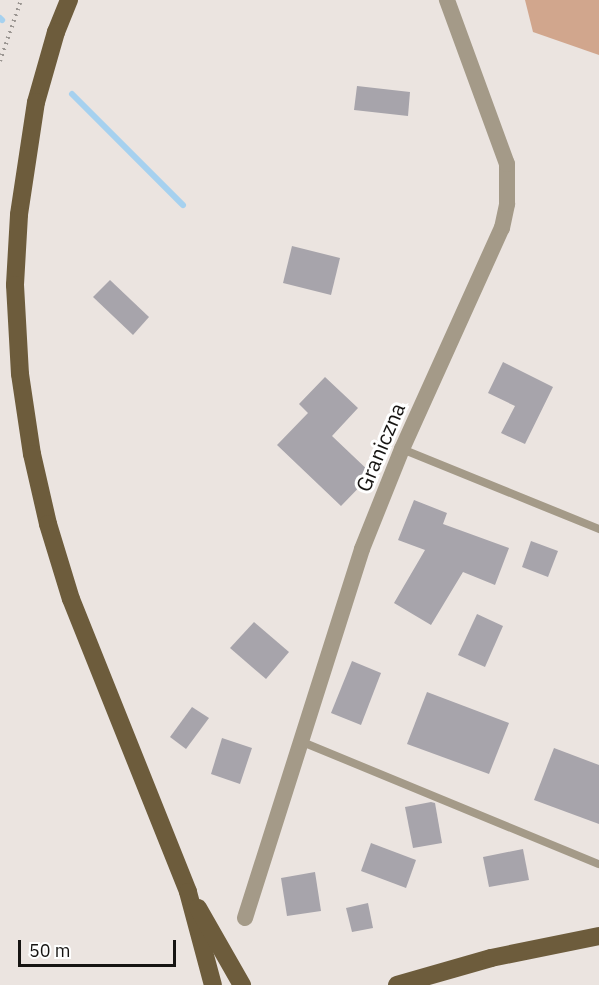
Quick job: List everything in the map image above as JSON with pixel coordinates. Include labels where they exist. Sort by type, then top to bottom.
[{"type":"main road","points":[[69,0],[56,32],[36,102],[19,215],[15,285],[20,374],[34,464],[48,524],[71,599],[188,892],[213,985]]},
{"type":"main road","points":[[188,892],[242,985]]},
{"type":"main road","points":[[397,985],[415,982],[491,958],[599,936]]},
{"type":"street","name":"Graniczna","points":[[244,918],[362,549],[402,449],[502,228],[507,204],[507,164],[447,0]]},
{"type":"lane","points":[[402,449],[599,529]]},
{"type":"lane","points":[[300,741],[599,864]]},
{"type":"path","points":[[0,61],[21,0]]},
{"type":"shaded area","points":[[525,0],[599,0],[599,55],[533,32]]},
{"type":"building","points":[[357,86],[410,92],[408,116],[354,110]]},
{"type":"building","points":[[292,246],[340,258],[331,295],[283,283]]},
{"type":"building","points":[[110,280],[149,317],[133,335],[93,297]]},
{"type":"building","points":[[503,362],[553,387],[525,444],[501,433],[515,406],[488,393]]},
{"type":"building","points":[[325,377],[358,408],[332,436],[372,474],[341,506],[277,445],[308,413],[299,404]]},
{"type":"building","points":[[414,500],[447,513],[443,524],[509,548],[495,585],[463,572],[431,625],[394,603],[425,550],[398,540]]},
{"type":"building","points":[[531,541],[558,551],[548,577],[522,567]]},
{"type":"building","points":[[477,614],[503,626],[485,667],[458,655]]},
{"type":"building","points":[[254,622],[289,652],[266,679],[230,648]]},
{"type":"building","points":[[352,661],[381,673],[361,725],[331,713]]},
{"type":"building","points":[[427,692],[509,723],[489,774],[407,744]]},
{"type":"building","points":[[192,707],[209,718],[186,749],[170,737]]},
{"type":"building","points":[[222,738],[252,748],[240,784],[211,774]]},
{"type":"building","points":[[554,748],[599,765],[599,824],[534,800]]},
{"type":"building","points":[[435,803],[442,843],[413,848],[405,807]]},
{"type":"building","points":[[371,843],[416,860],[406,888],[361,871]]},
{"type":"building","points":[[523,849],[529,880],[489,887],[483,857]]},
{"type":"building","points":[[315,872],[321,911],[287,916],[281,878]]},
{"type":"building","points":[[368,903],[373,928],[352,932],[346,908]]},
{"type":"waterway","points":[[72,94],[183,205]]}]
